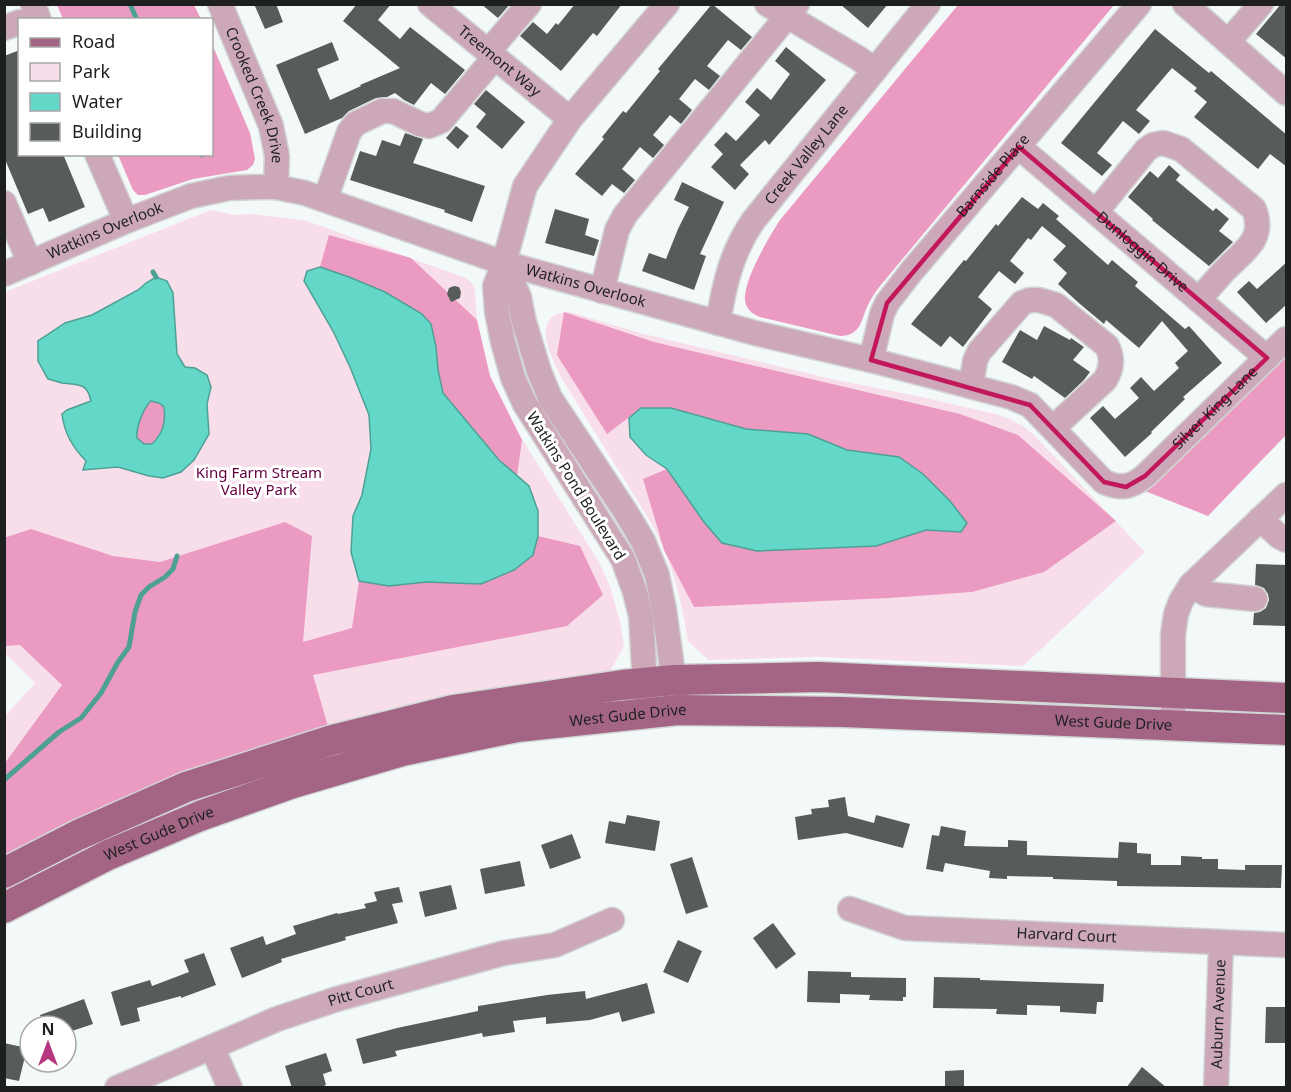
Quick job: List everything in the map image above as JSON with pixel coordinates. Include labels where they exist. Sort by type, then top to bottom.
[{"type":"main road","name":"West Gude Drive","points":[[4,873],[78,835],[186,787],[332,740],[453,710],[659,681],[819,677],[1287,698]]},
{"type":"main road","name":"West Gude Drive","points":[[4,908],[108,855],[200,816],[304,780],[402,751],[517,728],[678,710],[843,712],[1287,730]]},
{"type":"street","name":"Crooked Creek Drive","points":[[220,4],[271,126],[277,156],[276,187]]},
{"type":"street","name":"Treemont Way","points":[[430,4],[570,119]]},
{"type":"street","points":[[325,200],[348,132],[355,124],[382,111],[393,111],[429,126],[441,121],[529,4]]},
{"type":"street","name":"Watkins Pond Boulevard","points":[[667,4],[570,119],[525,186],[504,263],[495,286],[503,342],[513,378],[544,436],[623,560],[635,592],[659,681],[678,710]]},
{"type":"street","name":"Creek Valley Lane","points":[[718,323],[732,260],[753,221],[928,4]]},
{"type":"street","name":"Barnside Place","points":[[871,360],[882,314],[887,303],[1139,4]]},
{"type":"street","points":[[1185,4],[1287,93]]},
{"type":"street","points":[[1228,42],[1261,4]]},
{"type":"street","points":[[602,291],[617,230],[625,215],[784,8],[875,70]]},
{"type":"street","points":[[4,28],[18,22]]},
{"type":"street","points":[[1096,212],[1146,150],[1153,145],[1163,143],[1181,149],[1254,209],[1258,219],[1258,228],[1250,247],[1224,271],[1199,300]]},
{"type":"street","name":"Dunloggin Drive","points":[[1019,147],[1267,358]]},
{"type":"street","points":[[98,156],[126,221]]},
{"type":"street","name":"Watkins Overlook","points":[[4,274],[160,206],[191,196],[229,188],[276,187],[305,193],[504,263],[755,333],[871,360],[1011,397],[1030,405],[1104,482],[1126,487],[1136,483],[1144,476]]},
{"type":"street","points":[[4,204],[30,263]]},
{"type":"street","name":"Watkins Pond Boulevard","points":[[504,263],[519,297],[539,372],[550,398],[625,511],[643,542],[657,575],[664,609],[659,681],[647,714]]},
{"type":"street","points":[[971,386],[975,361],[979,352],[1022,303],[1040,300],[1056,305],[1107,346],[1111,362],[1110,372],[1105,381],[1053,428]]},
{"type":"street","name":"Silver King Lane","points":[[1144,476],[1287,339]]},
{"type":"street","points":[[1173,725],[1173,634],[1181,601],[1191,585],[1287,495]]},
{"type":"street","points":[[1260,519],[1280,537],[1287,540]]},
{"type":"street","points":[[1191,585],[1206,594],[1255,599]]},
{"type":"street","name":"Harvard Court","points":[[850,909],[905,928],[1287,945]]},
{"type":"street","name":"Pitt Court","points":[[117,1088],[276,1019],[337,999],[504,953],[555,945],[612,920]]},
{"type":"street","name":"Auburn Avenue","points":[[1216,1088],[1221,943]]},
{"type":"street","points":[[212,1047],[230,1088]]},
{"type":"highlighted area","points":[[1019,147],[1267,358],[1145,476],[1126,487],[1104,482],[1030,405],[871,360],[887,303]]},
{"type":"green space","name":"King Farm Stream Valley Park","points":[[211,210],[235,215],[254,214],[307,221],[466,278],[472,283],[475,290],[477,320],[490,376],[512,423],[599,562],[610,586],[624,646],[609,673],[479,691],[369,715],[230,754],[5,785],[5,716],[35,683],[5,653],[5,292]]},
{"type":"green space","points":[[564,312],[640,333],[836,380],[917,396],[1007,418],[1033,434],[1145,552],[1023,666],[817,657],[708,660],[688,641],[675,582],[653,526],[562,379],[549,351],[546,341],[548,323],[553,316]]},
{"type":"shaded area","points":[[57,5],[194,5],[200,18],[63,18]]},
{"type":"shaded area","points":[[958,5],[1114,5],[880,286],[870,301],[857,330],[840,336],[754,314],[748,309],[745,292],[758,259],[780,220]]},
{"type":"shaded area","points":[[213,46],[250,133],[255,159],[253,165],[247,170],[193,179],[145,195],[138,195],[133,190],[118,156],[213,156]]},
{"type":"shaded area","points":[[329,235],[411,258],[477,320],[490,376],[522,440],[517,476],[499,460],[443,393],[431,325],[422,314],[385,292],[320,267]]},
{"type":"shaded area","points":[[564,312],[654,342],[960,414],[1018,435],[1116,521],[1044,572],[972,592],[694,607],[664,550],[643,479],[667,469],[703,520],[754,550],[876,546],[926,530],[961,532],[899,457],[847,450],[808,434],[746,429],[671,408],[641,408],[607,434],[557,355]]},
{"type":"shaded area","points":[[1286,339],[1286,435],[1208,516],[1145,491],[1145,476]]},
{"type":"shaded area","points":[[151,401],[164,407],[165,418],[159,436],[152,444],[144,444],[137,438],[138,429],[143,413]]},
{"type":"shaded area","points":[[285,522],[312,536],[303,642],[352,628],[359,581],[389,586],[426,582],[481,584],[515,570],[533,555],[538,536],[580,546],[603,595],[567,626],[313,675],[332,740],[5,873],[5,763],[62,685],[20,645],[5,646],[4,538],[31,529],[113,556],[160,562]]},
{"type":"water","points":[[320,267],[385,292],[422,314],[431,324],[443,393],[499,460],[529,486],[538,511],[538,536],[533,555],[514,570],[481,584],[426,582],[389,586],[359,581],[351,552],[353,516],[362,495],[371,449],[369,415],[333,331],[304,281],[307,271]]},
{"type":"water","points":[[156,277],[167,281],[173,293],[177,354],[185,367],[195,368],[207,375],[211,387],[207,404],[209,434],[194,460],[181,472],[163,478],[118,467],[83,470],[86,461],[70,439],[62,414],[91,401],[89,395],[84,387],[48,379],[38,361],[38,341],[65,323],[92,315],[138,290]],"holes":[[[151,401],[164,407],[163,427],[152,444],[144,444],[137,438],[141,418]]]},
{"type":"water","points":[[641,408],[671,408],[746,429],[808,434],[847,450],[899,457],[923,474],[950,501],[967,523],[961,532],[926,530],[876,546],[757,551],[722,543],[704,522],[667,469],[646,455],[630,437],[629,418]]},
{"type":"building","points":[[254,4],[276,4],[283,22],[265,29]]},
{"type":"building","points":[[357,4],[391,4],[378,20],[400,39],[410,27],[465,70],[445,94],[431,83],[414,105],[395,93],[387,97],[376,98],[349,111],[342,118],[305,134],[276,65],[332,42],[339,60],[317,69],[330,100],[400,68],[343,21]]},
{"type":"building","points":[[481,4],[510,4],[498,18]]},
{"type":"building","points":[[575,4],[622,4],[597,36],[593,33],[561,71],[520,36],[533,22],[547,34],[556,23],[558,25]]},
{"type":"building","points":[[712,4],[752,37],[741,50],[728,40],[707,66],[720,76],[709,90],[695,79],[679,99],[692,110],[681,124],[670,115],[653,135],[664,145],[653,158],[640,147],[622,169],[635,180],[624,193],[612,184],[602,196],[575,174],[604,139],[602,137],[623,111],[626,113],[660,71],[658,69]]},
{"type":"building","points":[[840,4],[888,4],[868,28]]},
{"type":"building","points":[[1281,4],[1287,4],[1287,59],[1256,34]]},
{"type":"building","points":[[1155,29],[1209,73],[1211,71],[1287,135],[1287,167],[1270,154],[1258,169],[1194,117],[1207,102],[1194,91],[1197,88],[1172,68],[1136,110],[1150,121],[1139,134],[1123,121],[1097,153],[1112,165],[1102,176],[1061,143]]},
{"type":"building","points":[[786,47],[826,80],[769,145],[765,140],[740,165],[749,174],[735,190],[711,167],[723,154],[714,145],[726,132],[736,141],[760,115],[745,102],[757,88],[771,100],[790,74],[775,61]]},
{"type":"building","points":[[18,51],[18,156],[64,156],[85,207],[49,222],[43,208],[28,214],[4,157],[4,56]]},
{"type":"building","points":[[486,90],[525,122],[502,149],[476,127],[486,114],[474,104]]},
{"type":"building","points":[[456,126],[469,136],[458,149],[446,138]]},
{"type":"building","points":[[405,133],[423,139],[413,163],[485,186],[472,222],[444,212],[445,210],[350,180],[360,151],[376,156],[382,140],[400,146]]},
{"type":"building","points":[[1169,165],[1180,175],[1176,180],[1213,211],[1216,208],[1229,219],[1219,231],[1233,242],[1209,266],[1152,220],[1128,197],[1150,171],[1158,178]]},
{"type":"building","points":[[682,182],[724,202],[700,254],[706,256],[694,290],[642,271],[649,253],[666,259],[689,207],[674,200]]},
{"type":"building","points":[[1022,197],[1038,209],[1043,203],[1059,216],[1056,219],[1108,265],[1112,260],[1138,282],[1135,286],[1185,329],[1189,326],[1222,363],[1183,397],[1185,399],[1125,457],[1090,418],[1103,406],[1115,419],[1139,398],[1130,388],[1141,377],[1154,391],[1179,368],[1175,363],[1188,351],[1162,321],[1139,348],[1106,320],[1104,324],[1080,304],[1058,284],[1067,273],[1053,260],[1066,246],[1042,226],[1031,240],[1028,238],[1010,261],[1024,273],[1015,284],[999,271],[978,297],[992,309],[963,347],[950,336],[941,347],[911,324],[964,260],[966,261]]},
{"type":"building","points":[[555,209],[589,219],[585,235],[599,240],[594,256],[545,243]]},
{"type":"building","points":[[1287,262],[1287,304],[1266,323],[1237,292],[1249,281],[1257,289]]},
{"type":"building","points":[[459,287],[460,298],[451,302],[447,294],[449,288]]},
{"type":"building","points":[[1044,326],[1070,340],[1071,338],[1084,347],[1073,360],[1090,372],[1065,398],[1034,376],[1032,379],[1002,362],[1020,330],[1037,340]]},
{"type":"building","points":[[1256,564],[1287,565],[1287,626],[1253,625],[1254,613],[1266,608],[1269,600],[1264,588],[1255,585]]},
{"type":"building","points":[[845,797],[848,816],[874,823],[876,815],[910,824],[903,848],[846,833],[798,840],[795,817],[812,814],[811,809],[829,807],[828,800]]},
{"type":"building","points":[[627,815],[660,821],[655,851],[605,843],[609,821],[625,824]]},
{"type":"building","points":[[941,826],[966,831],[964,846],[1008,847],[1008,840],[1027,841],[1027,855],[1118,858],[1119,842],[1137,843],[1137,853],[1151,854],[1151,865],[1181,865],[1181,856],[1218,859],[1218,869],[1245,870],[1245,865],[1282,865],[1281,888],[1117,886],[1117,881],[1053,879],[1053,877],[989,878],[990,871],[945,863],[943,872],[926,869],[932,835],[939,836]]},
{"type":"building","points":[[572,834],[581,858],[550,869],[541,845]]},
{"type":"building","points":[[692,857],[708,907],[686,914],[670,864]]},
{"type":"building","points":[[520,861],[525,886],[485,894],[480,869]]},
{"type":"building","points":[[451,885],[457,909],[425,917],[419,892]]},
{"type":"building","points":[[399,887],[403,902],[392,904],[398,923],[345,937],[346,940],[281,959],[282,962],[242,978],[230,948],[263,936],[266,945],[296,934],[293,926],[337,913],[366,908],[364,904],[377,901],[374,892]]},
{"type":"building","points":[[773,923],[796,954],[776,969],[753,938]]},
{"type":"building","points":[[678,940],[702,951],[688,983],[663,972]]},
{"type":"building","points":[[204,953],[216,985],[181,998],[181,996],[137,1008],[140,1021],[121,1026],[111,992],[150,980],[152,986],[189,972],[184,960]]},
{"type":"building","points":[[808,971],[851,972],[851,977],[906,978],[906,997],[903,997],[903,1001],[869,1000],[870,995],[840,994],[840,1003],[807,1002]]},
{"type":"building","points":[[934,977],[1104,984],[1103,1002],[1097,1002],[1096,1014],[1060,1012],[1060,1006],[1027,1005],[1027,1015],[996,1014],[997,1009],[933,1008]]},
{"type":"building","points":[[647,983],[655,1013],[622,1022],[619,1012],[590,1020],[546,1024],[546,1017],[513,1021],[515,1032],[483,1037],[482,1033],[395,1051],[397,1056],[363,1064],[356,1039],[478,1011],[478,1006],[585,991],[586,999]]},
{"type":"building","points":[[84,999],[93,1024],[78,1029],[78,1014],[43,1014]]},
{"type":"building","points":[[1266,1007],[1287,1007],[1287,1043],[1265,1043]]},
{"type":"building","points":[[4,1043],[18,1046],[18,1074],[21,1074],[19,1081],[4,1078]]},
{"type":"building","points":[[326,1053],[332,1071],[323,1074],[326,1085],[318,1088],[292,1088],[285,1066]]},
{"type":"building","points":[[1142,1067],[1167,1088],[1126,1088]]},
{"type":"building","points":[[964,1070],[964,1088],[945,1088],[945,1071]]},
{"type":"waterway","points":[[130,4],[136,18]]},
{"type":"waterway","points":[[153,272],[156,277]]},
{"type":"waterway","points":[[4,780],[59,732],[81,718],[101,693],[129,647],[135,612],[141,595],[173,569],[177,556]]}]
